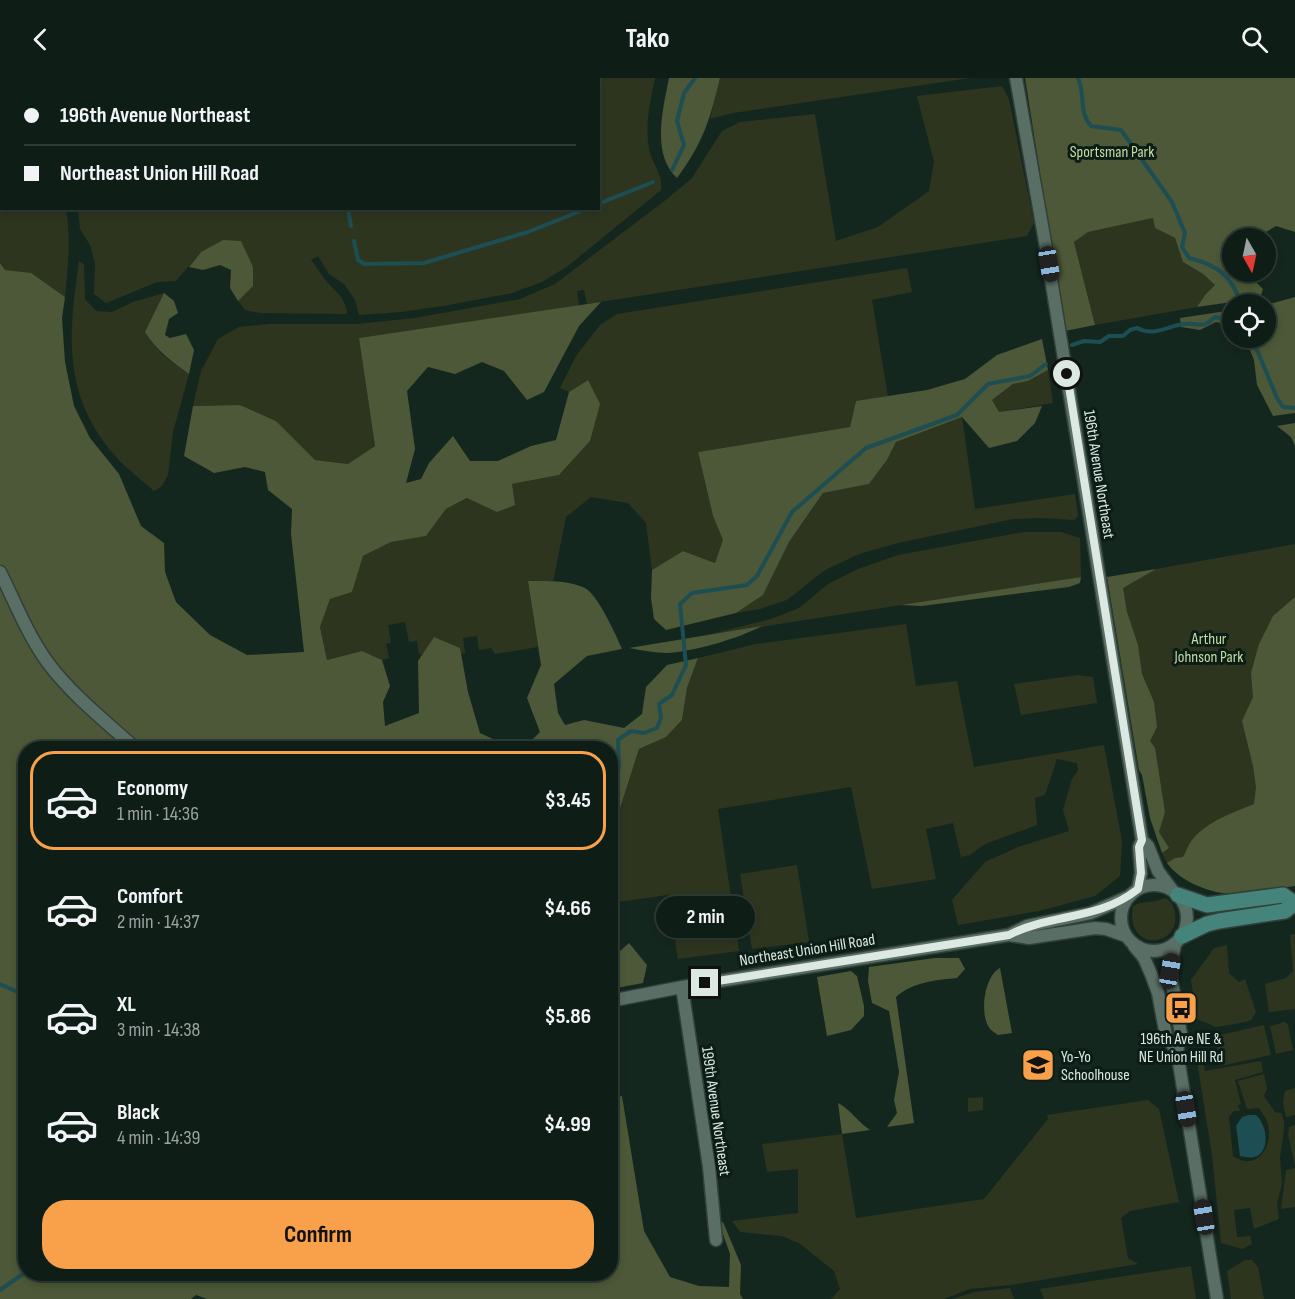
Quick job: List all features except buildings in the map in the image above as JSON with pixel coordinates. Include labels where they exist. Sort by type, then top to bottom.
[{"type":"main road","points":[[1176,893],[1207,904],[1283,895],[1295,903],[1285,911],[1207,924],[1179,940]]},
{"type":"street","name":"196th Avenue Northeast","points":[[1016,78],[1045,242],[1142,840],[1139,847],[1141,873],[1134,892]]},
{"type":"street","points":[[0,572],[33,640],[47,662],[67,685],[127,741]]},
{"type":"street","name":"196th Avenue Northeast","points":[[1142,840],[1148,846],[1158,871],[1176,893]]},
{"type":"street","points":[[1177,1051],[1166,1036],[1158,993],[1144,958],[1122,926],[1124,904],[1134,892],[1156,885],[1176,893],[1184,904],[1187,915],[1187,926],[1179,940],[1170,971],[1181,1034],[1177,1051],[1217,1299]]},
{"type":"street","name":"Northeast Union Hill Road","points":[[618,999],[682,987],[1009,935],[1027,926],[1090,913],[1134,892]]},
{"type":"street","name":"Northeast Union Hill Road","points":[[1009,935],[1029,938],[1095,928],[1106,929],[1129,939]]},
{"type":"street","points":[[1129,939],[1148,951],[1167,949],[1179,940]]},
{"type":"street","name":"199th Avenue Northeast","points":[[682,987],[709,1167],[716,1240]]},
{"type":"green space","points":[[600,78],[655,78],[649,113],[648,140],[650,154],[659,174],[661,190],[568,266],[542,282],[512,293],[443,306],[359,315],[355,300],[344,284],[329,274],[318,256],[311,260],[343,299],[347,314],[260,313],[245,310],[238,301],[253,286],[253,267],[201,252],[176,281],[157,282],[106,303],[94,294],[95,263],[90,245],[80,229],[78,210],[600,210]]},
{"type":"green space","points":[[669,78],[720,78],[704,131],[693,154],[677,178],[669,168],[661,144],[662,117]]},
{"type":"green space","points":[[720,78],[970,78],[733,113],[710,119]]},
{"type":"green space","name":"Sportsman Park","points":[[1025,78],[1295,78],[1295,232],[1276,226],[1273,228],[1222,228],[1222,282],[1256,282],[1263,289],[1261,294],[1222,294],[1222,303],[1197,307],[1215,285],[1203,274],[1183,262],[1175,238],[1155,228],[1153,218],[1088,232],[1074,242],[1095,325],[1065,331]]},
{"type":"green space","points":[[1002,86],[1009,99],[1034,223],[1027,236],[587,304],[584,290],[577,291],[579,306],[359,338],[375,446],[348,464],[315,460],[276,421],[240,405],[193,406],[201,371],[218,339],[239,327],[269,324],[356,324],[415,318],[520,299],[555,284],[692,178],[722,131],[740,122],[815,114],[836,241],[878,227],[929,191],[934,162],[917,96]]},
{"type":"green space","points":[[0,210],[66,210],[69,242],[65,297],[31,274],[5,270],[0,263]]},
{"type":"green space","points":[[1153,218],[1155,228],[1175,238],[1183,262],[1203,274],[1215,285],[1197,307],[1095,325],[1074,242],[1088,232]]},
{"type":"green space","points":[[223,240],[241,241],[253,267],[253,286],[238,301],[230,288],[231,270],[220,265],[203,270],[189,267],[201,252]]},
{"type":"green space","points":[[79,261],[84,264],[85,299],[96,311],[112,312],[133,302],[164,293],[146,333],[165,356],[189,374],[173,432],[168,475],[162,486],[154,491],[125,466],[94,428],[76,383],[72,336]]},
{"type":"green space","points":[[0,263],[5,270],[31,273],[65,297],[62,318],[65,362],[74,406],[90,438],[119,474],[141,526],[164,543],[165,572],[176,602],[210,635],[247,655],[304,652],[291,534],[292,509],[268,490],[265,472],[245,467],[214,473],[184,456],[193,406],[240,405],[276,421],[315,460],[348,464],[375,446],[359,338],[601,302],[579,326],[544,392],[527,400],[504,371],[482,362],[455,374],[428,367],[407,391],[415,449],[406,483],[421,479],[429,463],[453,436],[470,461],[498,461],[531,446],[556,440],[569,392],[588,380],[600,404],[590,441],[559,475],[512,484],[515,505],[497,512],[467,498],[446,509],[426,536],[391,542],[363,556],[352,592],[330,599],[320,627],[327,660],[362,651],[382,660],[390,686],[383,702],[385,726],[419,713],[418,661],[434,637],[460,648],[468,692],[480,733],[497,741],[18,741],[18,1281],[618,1281],[618,1097],[622,1096],[644,1231],[670,1277],[699,1286],[729,1287],[730,1254],[719,1223],[723,1222],[741,1265],[740,1294],[743,1299],[207,1299],[196,1295],[191,1299],[0,1299]]},
{"type":"green space","points":[[907,268],[912,292],[872,300],[888,397],[856,402],[850,427],[698,452],[713,516],[724,540],[715,563],[683,551],[652,570],[646,523],[628,503],[591,497],[566,517],[553,582],[528,581],[538,647],[495,654],[491,648],[479,650],[477,636],[463,638],[465,653],[461,654],[460,648],[434,637],[423,654],[419,655],[417,641],[409,642],[405,622],[388,625],[391,643],[386,644],[389,658],[382,660],[362,651],[327,660],[320,627],[330,599],[352,592],[363,556],[391,542],[426,536],[446,509],[468,498],[512,484],[559,475],[590,441],[588,380],[569,392],[560,388],[576,356],[600,325],[617,314]]},
{"type":"green space","points":[[164,293],[174,301],[178,313],[169,319],[165,335],[170,338],[186,334],[194,350],[189,374],[159,350],[145,332]]},
{"type":"green space","points":[[1295,297],[1295,413],[1273,416],[1257,385],[1254,360],[1249,348],[1276,348],[1276,302]]},
{"type":"green space","points":[[1222,312],[1222,323],[1216,322],[1200,330],[1181,327],[1180,318]]},
{"type":"green space","points":[[1042,339],[1048,370],[1028,381],[1013,384],[992,400],[999,412],[1042,406],[1035,423],[1017,441],[989,448],[962,417],[896,442],[887,460],[869,484],[823,493],[789,542],[763,595],[736,613],[666,630],[654,619],[651,598],[652,570],[683,551],[715,563],[723,540],[713,516],[698,452],[850,427],[856,401],[927,390],[965,379],[997,355]]},
{"type":"green space","points":[[1048,370],[1053,403],[999,412],[992,400],[1013,384],[1028,381]]},
{"type":"green space","points":[[962,417],[975,509],[1075,494],[1078,516],[1074,520],[1013,519],[898,543],[859,554],[825,570],[787,600],[760,609],[736,613],[763,595],[789,542],[823,493],[869,484],[887,460],[896,442]]},
{"type":"green space","points":[[1295,423],[1295,446],[1291,437],[1277,426]]},
{"type":"green space","points":[[1024,532],[1061,532],[1080,538],[1081,577],[703,636],[771,619],[799,608],[828,584],[858,569],[898,555]]},
{"type":"green space","name":"Arthur Johnson Park","points":[[1295,544],[1295,881],[1167,863],[1151,817],[1111,577]]},
{"type":"green space","points":[[1156,569],[1123,588],[1127,612],[1138,645],[1142,674],[1154,702],[1157,727],[1150,741],[1155,748],[1165,812],[1159,832],[1169,848],[1162,853],[1150,818],[1142,775],[1139,770],[1107,577]]},
{"type":"green space","points":[[1081,577],[1080,583],[1069,587],[922,606],[901,605]]},
{"type":"green space","points":[[528,581],[564,582],[585,588],[601,607],[622,649],[587,656],[554,684],[558,713],[565,725],[584,720],[624,728],[642,714],[646,687],[667,665],[698,658],[687,688],[682,720],[666,737],[639,749],[618,815],[618,741],[531,741],[540,732],[527,698],[541,665]]},
{"type":"green space","points":[[1295,597],[1295,886],[1244,894],[1212,891],[1187,880],[1167,863],[1175,858],[1183,857],[1192,840],[1205,828],[1221,818],[1254,804],[1256,787],[1253,766],[1242,721],[1253,697],[1251,673],[1259,644],[1273,616]]},
{"type":"green space","points":[[906,624],[916,686],[957,681],[974,767],[1104,745],[1122,841],[1120,876],[1095,896],[1039,911],[958,925],[952,900],[985,862],[1018,847],[1069,831],[1063,810],[1072,779],[1078,770],[1077,763],[1057,759],[1045,795],[1035,798],[1037,825],[985,844],[970,855],[961,857],[953,823],[926,829],[936,879],[872,889],[851,787],[718,809],[739,951],[678,959],[668,895],[618,902],[618,815],[639,749],[666,737],[682,720],[687,688],[698,658],[756,644]]},
{"type":"green space","points":[[762,626],[729,640],[677,652],[667,653],[629,648]]},
{"type":"green space","points":[[1078,675],[1093,677],[1097,703],[1021,715],[1014,684]]},
{"type":"green space","points":[[797,865],[809,942],[752,949],[740,874]]},
{"type":"green space","points":[[1165,898],[1174,908],[1175,924],[1170,933],[1162,938],[1153,940],[1144,938],[1137,932],[1133,921],[1133,906]]},
{"type":"green space","points":[[1295,934],[1295,1009],[1269,1012],[1265,984],[1286,978],[1293,971],[1290,935]]},
{"type":"green space","points":[[629,943],[647,965],[643,983],[618,988],[618,953]]},
{"type":"green space","points":[[1227,945],[1229,973],[1239,982],[1245,979],[1256,1012],[1251,1020],[1246,1022],[1216,1027],[1197,1019],[1191,980],[1214,948]]},
{"type":"green space","points":[[935,958],[959,958],[965,969],[957,978],[917,985],[896,997],[914,1123],[887,1127],[897,1113],[894,1100],[899,1072],[889,1011],[872,1003],[868,981],[869,967]]},
{"type":"green space","points":[[1000,968],[1012,1033],[998,1035],[990,1029],[987,1023],[984,1006],[990,979]]},
{"type":"green space","points":[[851,971],[857,976],[864,1016],[851,1030],[827,1036],[817,977]]},
{"type":"green space","points":[[1285,1022],[1288,1025],[1293,1050],[1276,1054],[1270,1026]]},
{"type":"green space","points":[[1264,1025],[1271,1055],[1220,1066],[1215,1036]]},
{"type":"green space","points":[[1201,1050],[1205,1071],[1261,1061],[1263,1072],[1235,1080],[1241,1104],[1238,1105],[1240,1111],[1234,1111],[1229,1117],[1233,1156],[1241,1160],[1256,1159],[1265,1149],[1269,1134],[1267,1121],[1259,1108],[1247,1109],[1238,1081],[1264,1074],[1267,1088],[1264,1096],[1275,1112],[1281,1113],[1284,1121],[1280,1157],[1282,1184],[1277,1203],[1279,1219],[1254,1229],[1250,1208],[1234,1210],[1237,1237],[1250,1236],[1252,1244],[1242,1249],[1221,1243],[1212,1155],[1196,1055]]},
{"type":"green space","points":[[1295,1088],[1295,1115],[1286,1117],[1283,1103],[1285,1091]]},
{"type":"green space","points":[[983,1097],[983,1110],[968,1112],[968,1098]]},
{"type":"green space","points":[[1148,1100],[1159,1109],[1179,1202],[1130,1211],[1121,1218],[1128,1258],[1138,1264],[1011,1285],[970,1289],[944,1299],[831,1299],[840,1289],[834,1271],[799,1243],[781,1236],[740,1232],[732,1221],[798,1213],[798,1169],[767,1172],[762,1144],[842,1134],[856,1218],[984,1199],[1048,1119],[1047,1115]]},
{"type":"green space","points":[[838,1103],[847,1109],[870,1130],[842,1134]]},
{"type":"green space","points":[[1295,1125],[1295,1167],[1288,1134],[1289,1127]]},
{"type":"green space","points":[[1295,1168],[1295,1207],[1281,1209],[1286,1170]]},
{"type":"green space","points":[[1245,1260],[1252,1260],[1258,1267],[1264,1299],[1231,1299],[1227,1271]]},
{"type":"green space","points":[[1191,1266],[1196,1299],[1044,1299],[1040,1289]]},
{"type":"green space","points":[[1010,1288],[1014,1299],[953,1299],[974,1292]]},
{"type":"water","points":[[1256,1115],[1259,1119],[1266,1140],[1263,1151],[1252,1157],[1240,1156],[1236,1126],[1242,1117]]},
{"type":"waterway","points":[[672,170],[684,145],[677,121],[684,93],[695,78]]},
{"type":"waterway","points":[[1078,78],[1082,91],[1083,109],[1091,126],[1121,130],[1172,202],[1185,233],[1182,247],[1189,258],[1216,268],[1228,279],[1237,294]]},
{"type":"waterway","points":[[600,203],[653,182]]},
{"type":"waterway","points":[[348,210],[351,226]]},
{"type":"waterway","points":[[354,241],[358,260],[364,264],[424,263],[528,232],[583,210]]},
{"type":"waterway","points":[[1072,345],[1084,341],[1100,342],[1109,336],[1123,336],[1137,328],[1155,331],[1184,324],[1203,324],[1215,317],[1222,319]]},
{"type":"waterway","points":[[1256,348],[1277,398],[1283,407],[1295,408]]},
{"type":"waterway","points":[[618,772],[618,740],[631,731],[644,733],[657,728],[661,718],[659,704],[672,695],[686,665],[680,604],[692,593],[747,585],[757,576],[792,512],[866,448],[957,415],[988,384],[1030,376],[1046,364]]},
{"type":"waterway","points":[[0,984],[18,992]]},
{"type":"waterway","points":[[0,1290],[18,1278]]},
{"type":"place","name":"196th Ave NE & NE Union Hill Rd","points":[[1181,1008]]},
{"type":"place","name":"Yo-Yo Schoolhouse","points":[[1038,1065]]},
{"type":"route","points":[[705,983],[1009,935],[1027,926],[1073,918],[1105,908],[1138,889],[1141,873],[1139,847],[1142,840],[1067,374]]}]
